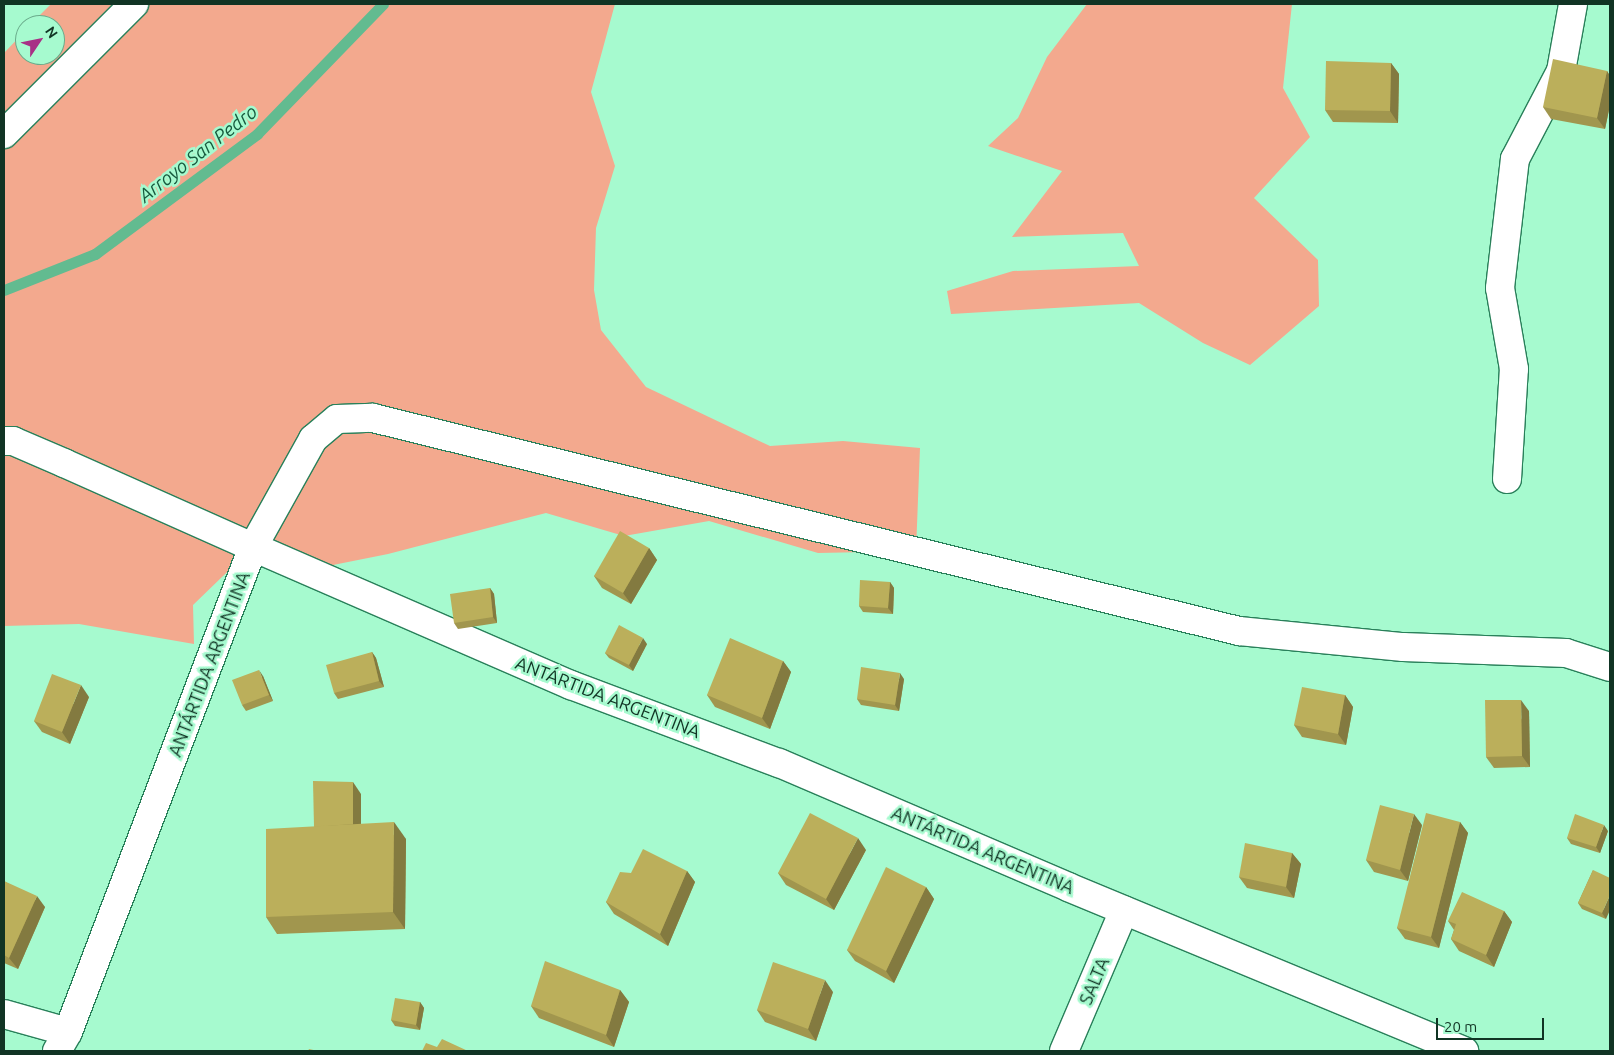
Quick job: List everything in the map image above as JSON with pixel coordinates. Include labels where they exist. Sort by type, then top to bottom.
[{"type":"street","points":[[4,134],[134,4]]},
{"type":"street","points":[[1507,479],[1514,369],[1500,288],[1514,160],[1561,71],[1573,4]]},
{"type":"street","points":[[4,441],[13,442],[64,463],[254,547],[313,439],[337,419],[373,418],[1238,631],[1403,646],[1566,653],[1610,667]]},
{"type":"street","name":"ANTÁRTIDA ARGENTINA","points":[[62,1042],[254,547],[571,685],[779,763],[1124,910],[1464,1051]]},
{"type":"street","name":"SALTA","points":[[1064,1051],[1124,910]]},
{"type":"street","points":[[4,1014],[62,1042]]},
{"type":"shaded area","points":[[51,4],[615,4],[591,92],[615,166],[596,228],[594,290],[601,330],[646,387],[770,446],[843,441],[920,448],[916,551],[818,553],[709,521],[624,536],[546,513],[388,554],[323,567],[253,547],[193,605],[194,644],[79,624],[4,626],[4,53],[15,41],[15,65],[65,65],[65,15],[40,15]]},
{"type":"shaded area","points":[[1087,4],[1292,4],[1283,88],[1310,137],[1254,198],[1318,260],[1319,306],[1250,365],[1203,343],[1139,303],[951,314],[947,291],[1013,271],[1139,266],[1123,233],[1012,237],[1062,171],[988,146],[1018,118],[1047,57]]},
{"type":"building","points":[[1553,59],[1607,71],[1597,118],[1543,107]]},
{"type":"building","points":[[1326,61],[1391,63],[1390,111],[1325,110]]},
{"type":"building","points":[[620,531],[649,548],[623,593],[594,576]]},
{"type":"building","points":[[860,580],[890,582],[888,608],[859,606]]},
{"type":"building","points":[[490,588],[493,617],[454,623],[450,594]]},
{"type":"building","points":[[619,625],[643,638],[629,665],[605,653]]},
{"type":"building","points":[[730,638],[783,661],[762,718],[707,695]]},
{"type":"building","points":[[372,652],[379,681],[334,693],[326,665]]},
{"type":"building","points":[[861,667],[900,673],[895,705],[857,699]]},
{"type":"building","points":[[259,670],[269,695],[242,705],[232,680]]},
{"type":"building","points":[[52,674],[81,685],[62,732],[34,721]]},
{"type":"building","points":[[1302,687],[1345,695],[1338,734],[1294,725]]},
{"type":"building","points":[[1485,700],[1521,700],[1522,756],[1486,757]]},
{"type":"building","points":[[313,781],[353,782],[353,824],[314,827]]},
{"type":"building","points":[[1380,805],[1414,814],[1400,870],[1366,860]]},
{"type":"building","points":[[810,813],[858,838],[826,899],[778,873]]},
{"type":"building","points":[[1426,813],[1460,822],[1431,937],[1397,928]]},
{"type":"building","points":[[1575,814],[1604,825],[1596,847],[1567,838]]},
{"type":"building","points":[[394,822],[393,912],[266,917],[266,829]]},
{"type":"building","points":[[1245,843],[1292,853],[1286,887],[1239,877]]},
{"type":"building","points":[[643,849],[687,871],[660,934],[606,902],[620,872],[631,873]]},
{"type":"building","points":[[886,867],[926,887],[886,971],[847,950]]},
{"type":"building","points":[[1593,870],[1610,878],[1610,895],[1602,913],[1578,903]]},
{"type":"building","points":[[4,881],[37,896],[9,958],[4,955]]},
{"type":"building","points":[[1462,892],[1504,911],[1486,955],[1451,939],[1456,924],[1448,921]]},
{"type":"building","points":[[545,961],[620,990],[606,1035],[531,1006]]},
{"type":"building","points":[[773,962],[825,980],[808,1029],[757,1010]]},
{"type":"building","points":[[395,998],[420,1002],[416,1025],[391,1020]]},
{"type":"building","points":[[442,1039],[468,1051],[422,1051],[426,1043],[437,1047]]},
{"type":"waterway","name":"Arroyo San Pedro","points":[[4,290],[95,254],[257,134],[383,4]]}]
